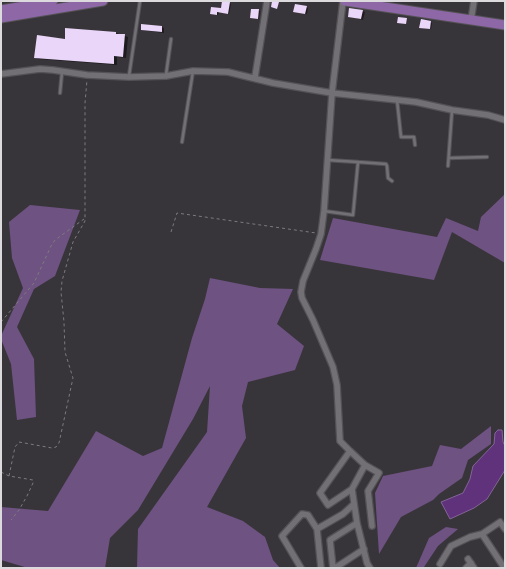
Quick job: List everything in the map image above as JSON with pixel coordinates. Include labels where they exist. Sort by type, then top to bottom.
[{"type":"main road","points":[[1,10],[53,1]]},
{"type":"main road","points":[[1,18],[103,1]]},
{"type":"main road","points":[[344,1],[505,25]]},
{"type":"street","points":[[255,77],[267,1]]},
{"type":"street","points":[[344,1],[332,93],[324,211],[321,234],[303,281],[301,292],[302,298],[333,367],[337,385],[340,441],[366,465],[379,473],[368,491],[372,526]]},
{"type":"street","points":[[471,20],[474,1]]},
{"type":"street","points":[[1,74],[40,69],[87,75],[129,77],[166,76],[193,71],[228,72],[255,77],[273,83],[332,93],[416,102],[452,110],[488,115],[505,120]]},
{"type":"street","points":[[350,451],[320,493],[328,505],[352,489],[366,465]]},
{"type":"street","points":[[352,489],[357,523],[367,563],[370,568]]},
{"type":"street","points":[[317,529],[344,514],[354,504]]},
{"type":"street","points":[[301,568],[282,536],[302,514],[308,515],[317,529],[321,568]]},
{"type":"street","points":[[440,564],[451,546],[470,537],[482,534],[500,522],[505,529]]},
{"type":"street","points":[[357,523],[330,540],[334,568],[364,549]]},
{"type":"street","points":[[482,534],[503,566]]},
{"type":"street","points":[[466,568],[471,563]]},
{"type":"lane","points":[[129,77],[140,1]]},
{"type":"lane","points":[[166,76],[171,39]]},
{"type":"lane","points":[[60,93],[62,71]]},
{"type":"lane","points":[[182,142],[193,71]]},
{"type":"lane","points":[[398,100],[401,137],[414,137],[415,145]]},
{"type":"lane","points":[[448,166],[452,110]]},
{"type":"lane","points":[[449,158],[487,158]]},
{"type":"lane","points":[[327,160],[386,164],[388,178],[392,181]]},
{"type":"lane","points":[[324,211],[353,214],[358,162]]},
{"type":"path","points":[[9,476],[15,447],[18,442],[52,448],[56,447],[59,443],[73,378],[65,352],[61,292],[62,281],[73,242],[81,230],[85,218],[84,103],[87,75]]},
{"type":"path","points":[[171,232],[177,213],[321,234]]},
{"type":"path","points":[[1,322],[34,283],[55,240],[85,218]]},
{"type":"path","points":[[1,472],[9,476],[32,480],[27,496],[11,520]]},
{"type":"shaded area","points":[[505,194],[505,263],[452,232],[434,280],[320,260],[333,218],[437,237],[446,218],[478,231],[481,217]]},
{"type":"shaded area","points":[[30,205],[80,210],[55,276],[34,289],[17,327],[34,359],[36,417],[17,420],[11,364],[1,336],[23,288],[12,258],[9,222]]},
{"type":"shaded area","points":[[210,278],[260,288],[293,289],[277,324],[304,346],[295,370],[248,382],[242,406],[246,438],[207,507],[243,521],[265,537],[273,560],[280,568],[137,568],[138,529],[207,432],[210,386],[193,419],[138,510],[110,538],[105,568],[28,568],[1,560],[1,507],[48,511],[96,431],[143,456],[162,448]]},
{"type":"shaded area","points":[[491,426],[491,444],[468,460],[462,478],[433,500],[401,517],[379,554],[375,493],[383,476],[432,466],[440,445],[461,449]]},
{"type":"shaded area","points":[[498,430],[502,430],[503,442],[505,446],[505,470],[487,499],[474,508],[450,519],[441,502],[463,493],[470,479],[473,466],[494,444],[495,433]]},
{"type":"shaded area","points":[[446,527],[458,529],[438,546],[424,567],[425,568],[416,568],[429,538]]},
{"type":"building","points":[[222,1],[230,2],[228,14],[217,12],[217,15],[210,14],[211,7],[221,8]]},
{"type":"building","points":[[272,1],[279,2],[277,9],[271,7]]},
{"type":"building","points":[[295,4],[307,6],[305,14],[293,12]]},
{"type":"building","points":[[349,8],[363,10],[361,19],[348,17]]},
{"type":"building","points":[[251,9],[259,9],[258,19],[250,18]]},
{"type":"building","points":[[398,17],[407,18],[406,24],[397,23]]},
{"type":"building","points":[[421,19],[431,21],[430,29],[419,28]]},
{"type":"building","points":[[141,24],[162,26],[162,32],[141,30]]},
{"type":"building","points":[[65,28],[125,34],[123,57],[114,56],[114,64],[34,58],[37,35],[65,39]]}]
